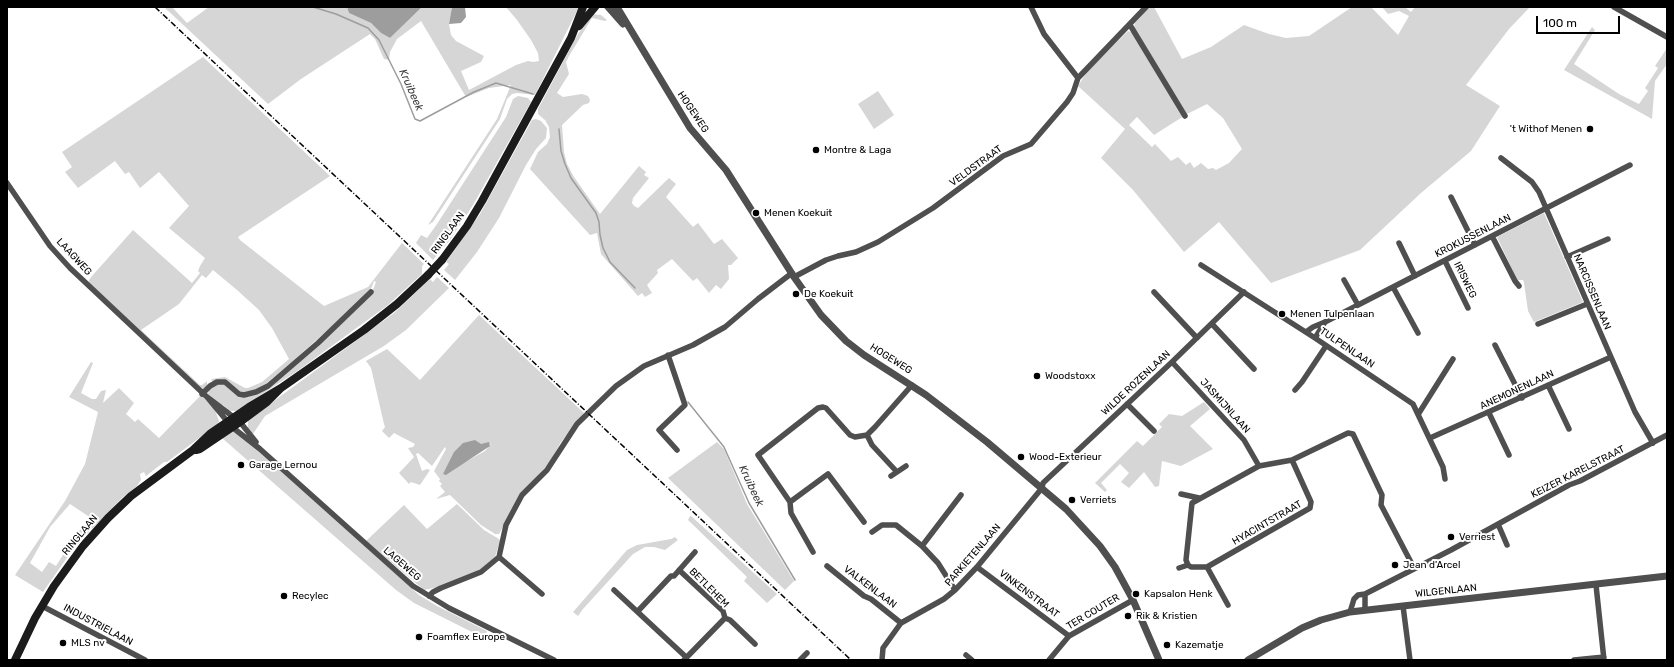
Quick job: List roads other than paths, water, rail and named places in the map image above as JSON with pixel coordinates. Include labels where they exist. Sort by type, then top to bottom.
[{"type":"main road","name":"RINGLAAN","points":[[571,38],[583,7]]},
{"type":"main road","name":"RINGLAAN","points":[[15,660],[42,606],[74,557],[104,522],[131,496],[193,450],[201,441],[233,422],[267,395],[281,388],[364,330],[397,304],[442,260],[467,226],[482,201],[571,38],[583,20],[595,7]]},
{"type":"street","name":"HOGEWEG","points":[[608,7],[640,46]]},
{"type":"street","name":"HOGEWEG","points":[[617,7],[690,128],[726,170],[793,275],[821,315],[846,341],[864,355],[912,385],[987,442],[1066,509],[1100,546],[1115,567],[1133,600],[1159,660]]},
{"type":"street","points":[[1031,7],[1044,34],[1078,78]]},
{"type":"street","name":"VELDSTRAAT","points":[[499,557],[503,536],[522,495],[547,470],[577,424],[596,404],[644,366],[693,345],[725,327],[758,299],[793,275],[826,260],[856,252],[878,242],[933,208],[1003,156],[1031,144],[1067,102],[1073,93],[1078,78],[1146,7]]},
{"type":"street","points":[[1614,7],[1667,37]]},
{"type":"street","points":[[1130,25],[1185,116]]},
{"type":"street","name":"NARCISSENLAAN","points":[[1501,158],[1532,182],[1539,192],[1635,412],[1653,444]]},
{"type":"street","name":"KROKUSSENLAAN","points":[[1306,332],[1313,327],[1445,261],[1630,165]]},
{"type":"street","name":"LAAGWEG","points":[[7,183],[59,256],[139,334]]},
{"type":"street","points":[[1451,197],[1475,245]]},
{"type":"street","points":[[1492,236],[1515,282],[1519,286]]},
{"type":"street","points":[[1567,257],[1608,239]]},
{"type":"street","points":[[1399,243],[1415,276]]},
{"type":"street","name":"IRISWEG","points":[[1445,261],[1468,308]]},
{"type":"street","name":"TULPENLAAN","points":[[1201,265],[1306,332],[1414,404],[1443,467],[1446,479]]},
{"type":"street","points":[[1344,280],[1358,305]]},
{"type":"street","points":[[1394,287],[1418,333]]},
{"type":"street","points":[[204,396],[210,386],[217,382],[225,382],[244,396],[262,389],[318,343],[371,292]]},
{"type":"street","points":[[1154,292],[1197,338]]},
{"type":"street","name":"WILDE ROZENLAAN","points":[[1042,488],[1043,482],[1172,362],[1244,292]]},
{"type":"street","points":[[1538,324],[1587,304]]},
{"type":"street","points":[[1315,338],[1325,322]]},
{"type":"street","points":[[1212,324],[1254,369]]},
{"type":"street","name":"LAGEWEG","points":[[139,334],[260,449],[413,586],[449,608],[554,660]]},
{"type":"street","points":[[1495,345],[1522,398]]},
{"type":"street","points":[[1295,390],[1326,346]]},
{"type":"street","points":[[668,355],[685,405],[659,430],[676,450]]},
{"type":"street","name":"ANEMONENLAAN","points":[[1430,438],[1489,413],[1611,357]]},
{"type":"street","points":[[1419,413],[1452,359]]},
{"type":"street","name":"JASMIJNLAAN","points":[[1172,362],[1241,436],[1259,466]]},
{"type":"street","points":[[813,552],[791,513],[790,502],[758,455],[818,408],[822,407],[826,408],[850,435],[855,437],[867,435],[875,428],[912,385]]},
{"type":"street","points":[[1548,385],[1569,428]]},
{"type":"street","points":[[1127,404],[1154,432]]},
{"type":"street","points":[[1489,413],[1509,455]]},
{"type":"street","name":"LAGEWEG","points":[[233,422],[260,449]]},
{"type":"street","points":[[1188,565],[1186,560],[1192,503],[1198,498],[1259,466],[1292,460],[1348,432],[1353,434],[1382,495],[1381,505],[1414,568]]},
{"type":"street","points":[[867,435],[872,445],[897,472]]},
{"type":"street","name":"KEIZER KARELSTRAAT","points":[[1350,612],[1354,599],[1358,595],[1365,594],[1569,486],[1653,444],[1667,435]]},
{"type":"street","name":"HYACINTSTRAAT","points":[[1208,568],[1310,508],[1311,502],[1292,460]]},
{"type":"street","points":[[891,476],[906,466]]},
{"type":"street","points":[[790,502],[828,474],[864,522]]},
{"type":"street","name":"PARKIETENLAAN","points":[[882,660],[883,648],[901,622],[944,600],[955,590],[977,567],[1042,488]]},
{"type":"street","points":[[1181,494],[1198,498]]},
{"type":"street","points":[[922,546],[961,495]]},
{"type":"street","points":[[1498,524],[1508,544]]},
{"type":"street","points":[[872,532],[882,525],[896,525],[922,546],[938,563],[955,590]]},
{"type":"street","name":"BETLEHEM","points":[[638,611],[696,552]]},
{"type":"street","points":[[429,596],[440,588],[481,572],[499,557],[542,594]]},
{"type":"street","points":[[1179,568],[1188,565],[1191,567],[1208,568],[1228,605]]},
{"type":"street","name":"VALKENLAAN","points":[[827,566],[864,596],[871,599],[901,622]]},
{"type":"street","name":"VINKENSTRAAT","points":[[977,567],[1069,636]]},
{"type":"street","name":"BETLEHEM","points":[[679,570],[724,611],[725,618]]},
{"type":"street","name":"WILGENLAAN","points":[[1248,660],[1302,628],[1321,620],[1350,612],[1667,577]]},
{"type":"street","points":[[1574,660],[1604,658],[1596,585]]},
{"type":"street","name":"BETLEHEM","points":[[614,590],[638,611],[685,658],[725,618]]},
{"type":"street","points":[[1365,594],[1365,610]]},
{"type":"street","name":"TER COUTER","points":[[1049,660],[1069,636],[1133,600]]},
{"type":"street","name":"INDUSTRIELAAN","points":[[42,606],[145,660]]},
{"type":"street","points":[[1403,606],[1410,660]]},
{"type":"street","name":"BETLEHEM","points":[[725,618],[730,620],[755,644]]},
{"type":"street","points":[[800,660],[807,653]]},
{"type":"street","points":[[966,655],[972,660]]},
{"type":"waterway","name":"Kruibeek","points":[[313,7],[336,14],[368,28],[379,40],[401,84],[415,119],[420,121],[474,92],[496,83],[533,94]]},
{"type":"waterway","name":"Kruibeek","points":[[559,129],[561,151],[565,164],[571,178],[596,213],[603,248],[610,262],[635,288]]},
{"type":"waterway","name":"Kruibeek","points":[[688,402],[724,447],[749,503],[795,580]]},
{"type":"railway","points":[[155,7],[851,660]]},
{"type":"place","name":"'t Withof Menen","points":[[1590,129]]},
{"type":"place","name":"Montre & Laga","points":[[816,150]]},
{"type":"place","name":"Menen Koekuit","points":[[756,213]]},
{"type":"place","name":"De Koekuit","points":[[796,294]]},
{"type":"place","name":"Menen Tulpenlaan","points":[[1282,314]]},
{"type":"place","name":"Woodstoxx","points":[[1037,376]]},
{"type":"place","name":"Wood-Exterieur","points":[[1021,457]]},
{"type":"place","name":"Garage Lernou","points":[[241,465]]},
{"type":"place","name":"Verriets","points":[[1072,500]]},
{"type":"place","name":"Verriest","points":[[1451,537]]},
{"type":"place","name":"Jean d'Arcel","points":[[1395,565]]},
{"type":"place","name":"Kapsalon Henk","points":[[1136,594]]},
{"type":"place","name":"Recylec","points":[[284,596]]},
{"type":"place","name":"Rik & Kristien","points":[[1128,616]]},
{"type":"place","name":"Foamflex Europe","points":[[419,637]]},
{"type":"place","name":"MLS nv","points":[[63,643]]},
{"type":"place","name":"Kazematje","points":[[1167,645]]}]
